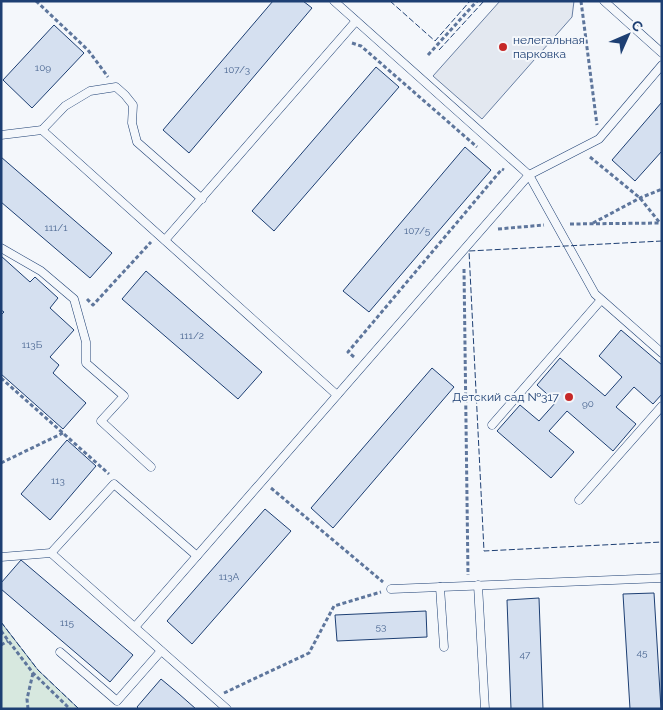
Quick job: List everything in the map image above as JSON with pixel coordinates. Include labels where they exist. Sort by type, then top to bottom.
[{"type":"lane","points":[[334,1],[529,175],[595,294],[662,353]]},
{"type":"lane","points":[[604,1],[662,53]]},
{"type":"lane","points":[[165,240],[356,21]]},
{"type":"lane","points":[[135,627],[529,175],[599,139],[662,65]]},
{"type":"lane","points":[[1,135],[42,130],[65,106],[90,91],[116,87],[133,105],[132,123],[137,142],[202,199]]},
{"type":"lane","points":[[42,130],[337,395]]},
{"type":"lane","points":[[1,248],[41,271],[74,300],[86,342],[86,363],[124,396],[101,421],[151,467]]},
{"type":"lane","points":[[492,424],[601,300]]},
{"type":"lane","points":[[579,500],[662,406]]},
{"type":"lane","points":[[1,557],[50,553],[114,484],[196,556]]},
{"type":"lane","points":[[50,553],[227,709]]},
{"type":"lane","points":[[391,588],[662,578]]},
{"type":"lane","points":[[478,585],[485,709]]},
{"type":"lane","points":[[440,586],[444,647]]},
{"type":"lane","points":[[60,652],[117,701],[161,651]]},
{"type":"path","points":[[36,1],[88,50],[116,87]]},
{"type":"path","points":[[428,55],[477,1]]},
{"type":"path","points":[[581,1],[599,139]]},
{"type":"path","points":[[352,43],[361,46],[481,151]]},
{"type":"path","points":[[580,149],[640,198],[660,223]]},
{"type":"path","points":[[495,163],[502,169],[529,175]]},
{"type":"path","points":[[348,352],[502,169]]},
{"type":"path","points":[[592,224],[640,198],[662,189]]},
{"type":"path","points":[[86,298],[94,305],[158,234]]},
{"type":"path","points":[[464,250],[468,585]]},
{"type":"path","points":[[1,378],[110,475],[114,484]]},
{"type":"path","points":[[1,462],[63,433]]},
{"type":"path","points":[[262,481],[391,588]]},
{"type":"path","points":[[214,698],[309,653],[334,606],[391,588]]},
{"type":"path","points":[[1,631],[33,673],[70,709]]},
{"type":"path","points":[[1,645],[8,641]]},
{"type":"path","points":[[28,709],[27,699],[33,673]]},
{"type":"shaded area","name":"нелегальная парковка","points":[[500,1],[574,1],[572,17],[482,119],[433,76]]},
{"type":"shaded area","points":[[1,622],[38,670],[79,709],[1,709]]},
{"type":"building","points":[[273,1],[303,1],[312,8],[189,153],[163,130]]},
{"type":"building","points":[[54,25],[84,53],[32,108],[3,80]]},
{"type":"building","points":[[376,67],[399,87],[274,231],[252,211]]},
{"type":"building","points":[[662,102],[662,151],[635,181],[612,160]]},
{"type":"building","points":[[465,147],[491,170],[369,312],[343,291]]},
{"type":"building","points":[[1,157],[112,253],[90,278],[1,202]]},
{"type":"building","points":[[1,256],[30,282],[35,277],[58,298],[50,308],[74,330],[50,357],[59,365],[53,373],[86,403],[63,429],[1,374],[1,315],[4,312],[1,310]]},
{"type":"building","points":[[146,271],[262,372],[238,399],[122,299]]},
{"type":"building","points":[[621,330],[662,365],[662,394],[653,404],[634,387],[616,407],[636,424],[613,451],[567,411],[549,431],[574,452],[551,478],[497,431],[520,405],[539,421],[556,402],[537,385],[560,358],[605,396],[622,377],[599,356]]},
{"type":"building","points":[[432,368],[454,387],[333,528],[311,508]]},
{"type":"building","points":[[67,440],[96,466],[50,520],[21,494]]},
{"type":"building","points":[[265,509],[291,531],[192,644],[167,621]]},
{"type":"building","points":[[21,560],[133,655],[110,682],[1,589],[1,583]]},
{"type":"building","points":[[654,593],[661,709],[630,709],[623,594]]},
{"type":"building","points":[[539,598],[543,709],[511,709],[507,600]]},
{"type":"building","points":[[426,611],[427,637],[337,641],[335,615]]},
{"type":"building","points":[[161,679],[196,709],[139,709],[137,707]]},
{"type":"fence","points":[[390,1],[435,41],[470,1]]},
{"type":"fence","points":[[439,50],[484,1]]},
{"type":"fence","points":[[662,241],[469,251],[484,551],[662,542]]},
{"type":"fence","points":[[1,622],[38,670],[79,709]]},
{"type":"place","name":"нелегальная парковка","points":[[503,47]]},
{"type":"place","name":"Детский сад №317","points":[[569,397]]}]
